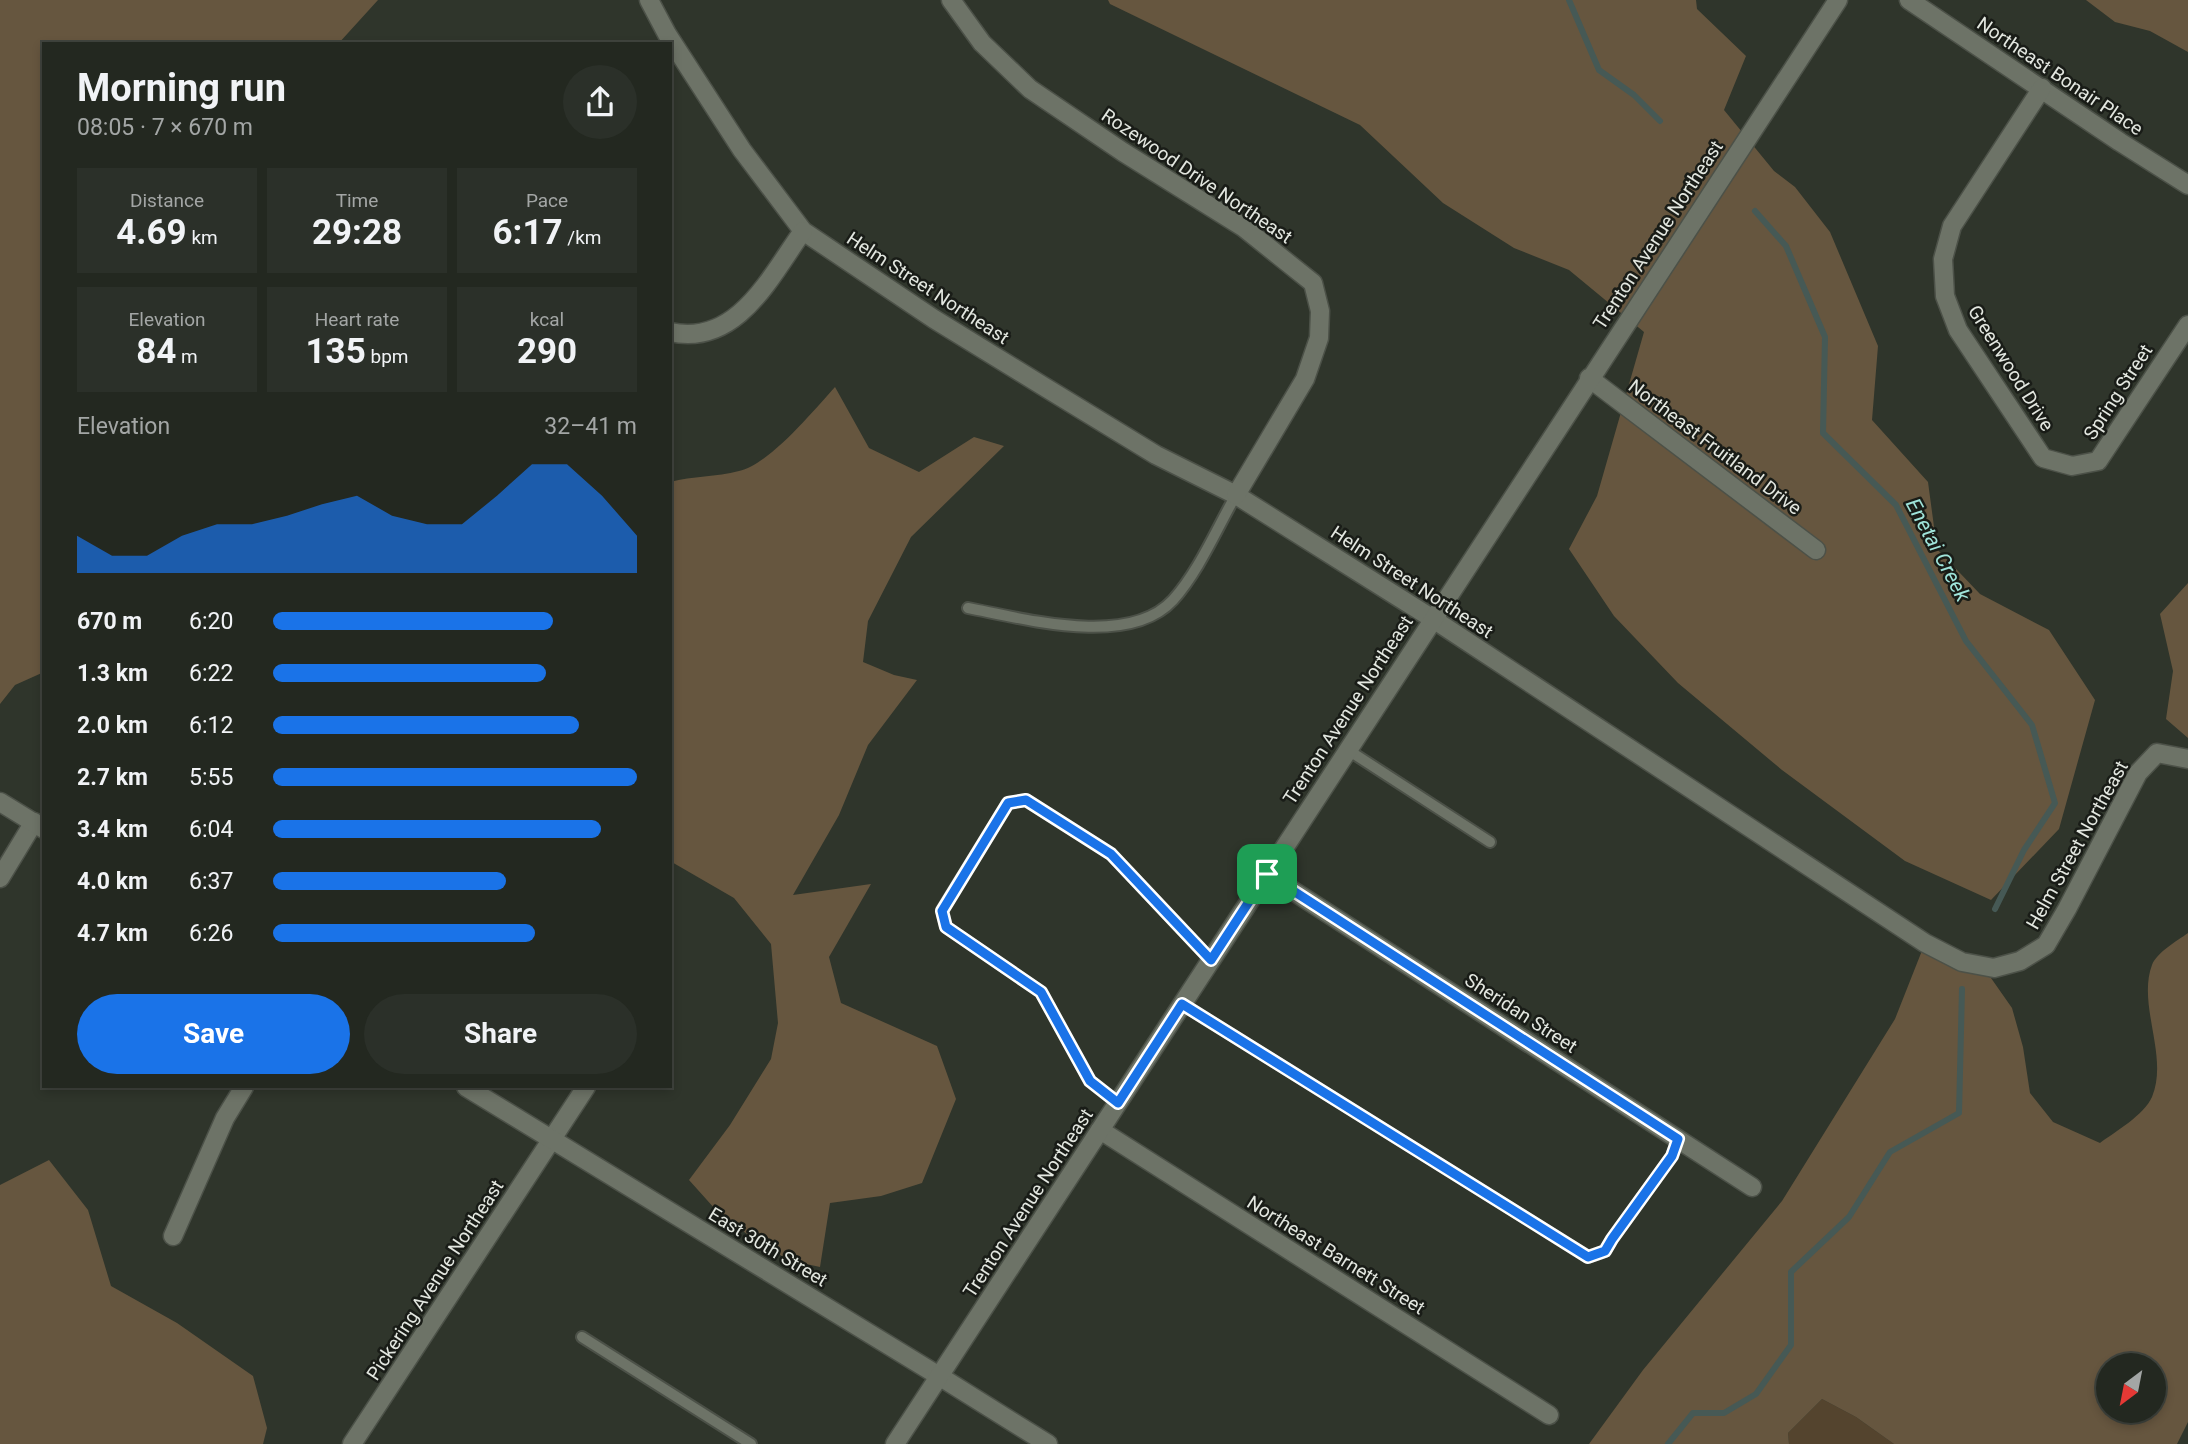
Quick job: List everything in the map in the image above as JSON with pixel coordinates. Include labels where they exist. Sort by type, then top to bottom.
[{"type":"street","name":"Helm Street Northeast","points":[[649,0],[667,34],[742,149],[803,231],[934,319],[1144,448],[1236,495],[1433,619],[1925,943],[1962,962],[1994,968],[2020,961],[2046,945],[2138,773],[2157,753],[2188,759]]},
{"type":"street","name":"Rozewood Drive Northeast","points":[[951,0],[982,43],[1030,89],[1123,152],[1243,227],[1313,283],[1320,312],[1319,338],[1305,379],[1236,495]]},
{"type":"street","name":"Trenton Avenue Northeast","points":[[895,1444],[1838,0]]},
{"type":"street","name":"Northeast Bonair Place","points":[[1909,0],[2188,185]]},
{"type":"street","name":"Greenwood Drive","points":[[2042,88],[1952,226],[1942,260],[1945,296],[1958,330],[2043,458],[2072,466]]},
{"type":"street","points":[[672,332],[687,336],[718,329],[745,311],[803,231]]},
{"type":"street","name":"Spring Street","points":[[2072,466],[2098,461],[2188,324]]},
{"type":"street","name":"Northeast Fruitland Drive","points":[[1589,378],[1816,550]]},
{"type":"street","points":[[0,802],[39,825],[0,878]]},
{"type":"street","name":"Sheridan Street","points":[[1267,874],[1752,1187]]},
{"type":"street","points":[[173,1236],[225,1118],[243,1088]]},
{"type":"street","name":"East 30th Street","points":[[468,1088],[1048,1444]]},
{"type":"street","name":"Pickering Avenue Northeast","points":[[352,1444],[585,1088]]},
{"type":"street","name":"Northeast Barnett Street","points":[[1100,1130],[1549,1415]]},
{"type":"lane","points":[[968,608],[1046,622],[1103,628],[1151,617],[1171,602],[1181,590],[1236,495]]},
{"type":"lane","points":[[1348,750],[1490,842]]},
{"type":"lane","points":[[1118,1103],[1090,1081],[1041,992],[946,927],[942,911],[1008,803],[1026,800],[1111,854],[1211,960]]},
{"type":"lane","points":[[1182,1004],[1588,1257],[1605,1251],[1672,1156],[1678,1139]]},
{"type":"lane","points":[[582,1337],[751,1444]]},
{"type":"shaded area","points":[[0,0],[378,0],[340,42],[42,42],[42,673],[15,685],[0,704]]},
{"type":"shaded area","points":[[1108,0],[1696,0],[1697,9],[1746,56],[1724,110],[1774,171],[1795,187],[1830,232],[1878,346],[1872,420],[1928,482],[1937,549],[1980,594],[2049,630],[2095,700],[2059,829],[1991,900],[1905,861],[1782,770],[1678,683],[1614,616],[1569,549],[1597,496],[1644,332],[1569,270],[1514,248],[1443,203],[1360,125],[1110,4]]},
{"type":"shaded area","points":[[2086,0],[2188,0],[2188,52],[2150,31],[2115,22]]},
{"type":"shaded area","points":[[835,387],[869,448],[919,472],[974,437],[1004,446],[911,537],[868,621],[863,662],[894,675],[917,680],[868,745],[839,815],[793,895],[871,884],[829,957],[841,1003],[937,1046],[956,1099],[922,1183],[881,1196],[830,1203],[820,1267],[788,1260],[724,1219],[689,1180],[730,1125],[771,1059],[778,1023],[771,944],[734,898],[672,862],[672,482],[751,467],[790,435]]},
{"type":"shaded area","points":[[2188,583],[2188,738],[2166,719],[2173,671],[2160,614]]},
{"type":"shaded area","points":[[2188,933],[2188,1422],[2177,1444],[1894,1444],[1856,1417],[1822,1399],[1788,1433],[1789,1444],[1589,1444],[1643,1370],[1782,1201],[1895,1019],[1925,943],[1991,978],[2012,1008],[2023,1047],[2030,1093],[2053,1122],[2100,1143],[2136,1117],[2152,1097],[2157,1065],[2148,980],[2152,965],[2163,951]]},
{"type":"shaded area","points":[[49,1160],[88,1210],[111,1286],[177,1323],[253,1376],[267,1428],[263,1444],[0,1444],[0,1185]]},
{"type":"shaded area","points":[[1822,1399],[1856,1417],[1894,1444],[1789,1444],[1788,1433]]},
{"type":"waterway","name":"Enetai Creek","points":[[1569,0],[1599,70],[1634,95],[1660,121]]},
{"type":"waterway","name":"Enetai Creek","points":[[1755,211],[1786,246],[1825,337],[1823,433],[1896,505],[1966,641],[2032,725],[2055,803],[2024,850],[1995,909]]},
{"type":"waterway","name":"Enetai Creek","points":[[1668,1444],[1693,1413],[1724,1413],[1756,1394],[1791,1345],[1791,1272],[1849,1217],[1890,1152],[1959,1113],[1962,989]]},
{"type":"route","points":[[1026,800],[1111,854],[1211,960],[1267,874],[1678,1139],[1672,1156],[1605,1251],[1588,1257],[1182,1004],[1118,1103],[1090,1081],[1041,992],[946,927],[942,911],[1008,803],[1026,800]]}]
